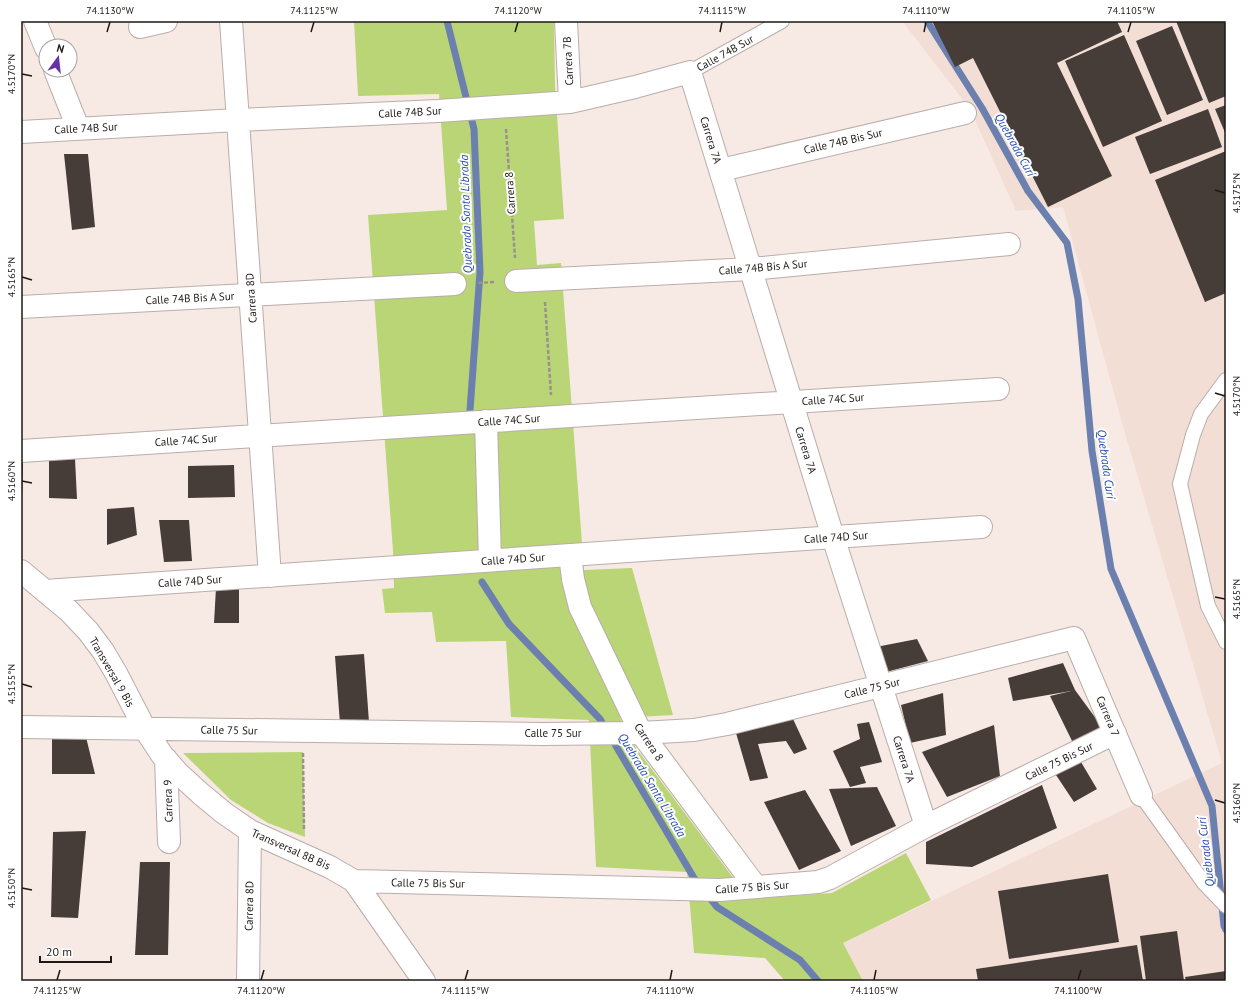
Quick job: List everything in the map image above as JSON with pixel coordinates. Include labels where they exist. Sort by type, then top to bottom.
[{"type":"street","points":[[35,21],[42,38]]},
{"type":"street","points":[[140,27],[166,21]]},
{"type":"street","name":"Carrera 8D","points":[[231,21],[270,576]]},
{"type":"street","name":"Carrera 7B","points":[[566,21],[570,102]]},
{"type":"street","name":"Calle 74B Sur","points":[[21,132],[453,110],[570,102],[635,87],[690,72]]},
{"type":"street","name":"Carrera 7A","points":[[690,72],[833,537],[926,826]]},
{"type":"street","points":[[58,78],[78,128]]},
{"type":"street","name":"Calle 74B Bis Sur","points":[[720,170],[965,113]]},
{"type":"street","name":"Calle 74B Bis A Sur","points":[[506,281],[751,269],[1009,244]]},
{"type":"street","name":"Calle 74B Bis A Sur","points":[[21,307],[464,284]]},
{"type":"street","name":"Calle 74C Sur","points":[[21,451],[998,389]]},
{"type":"street","points":[[486,421],[490,560]]},
{"type":"street","name":"Calle 74D Sur","points":[[45,591],[981,527]]},
{"type":"street","name":"Carrera 8","points":[[570,555],[573,579],[580,607],[633,733],[756,887]]},
{"type":"street","name":"Transversal 9 Bis","points":[[21,571],[69,611],[88,631],[103,651],[145,729]]},
{"type":"street","name":"Calle 75 Sur","points":[[21,727],[543,734],[633,733],[694,730],[727,724],[1074,638]]},
{"type":"street","name":"Carrera 7","points":[[1074,638],[1141,795]]},
{"type":"street","name":"Transversal 8B Bis","points":[[145,729],[166,759],[201,794],[224,813],[250,831],[330,867],[354,881],[424,981]]},
{"type":"street","name":"Calle 75 Bis Sur","points":[[354,881],[720,890],[818,882],[830,878],[926,826],[1115,733]]},
{"type":"street","name":"Carrera 9","points":[[166,759],[169,842]]},
{"type":"street","name":"Carrera 8D","points":[[248,981],[250,831]]},
{"type":"lane","name":"Calle 74B Sur","points":[[690,72],[782,21]]},
{"type":"lane","points":[[1226,380],[1201,414],[1193,435],[1180,484],[1208,606],[1226,642]]},
{"type":"lane","points":[[1141,795],[1204,883],[1226,906]]},
{"type":"path","name":"Carrera 8","points":[[494,107],[506,281]]},
{"type":"path","points":[[544,279],[552,417]]},
{"type":"path","points":[[464,284],[506,281]]},
{"type":"path","points":[[303,731],[305,856]]},
{"type":"shaded area","points":[[902,21],[1226,21],[1226,981],[863,981],[843,943],[1222,763],[1122,423],[1063,207],[1016,211],[970,109]]},
{"type":"green space","points":[[354,21],[554,21],[555,86],[564,219],[534,221],[537,265],[561,263],[584,570],[632,568],[673,715],[620,718],[636,748],[749,899],[832,893],[906,853],[931,900],[843,943],[863,981],[785,981],[765,958],[694,953],[687,872],[596,867],[589,720],[511,717],[506,641],[436,642],[432,612],[385,613],[382,589],[394,588],[393,551],[368,215],[447,210],[439,94],[358,96]]},
{"type":"green space","points":[[303,752],[305,837],[268,823],[231,800],[183,753]]},
{"type":"building","points":[[932,21],[1117,21],[1122,32],[1057,63],[1112,176],[1048,207],[973,58],[955,67]]},
{"type":"building","points":[[1176,21],[1226,21],[1226,96],[1209,103]]},
{"type":"building","points":[[1172,26],[1203,100],[1167,115],[1136,41]]},
{"type":"building","points":[[1124,35],[1162,121],[1103,147],[1065,61]]},
{"type":"building","points":[[1226,105],[1226,135],[1215,109]]},
{"type":"building","points":[[1208,109],[1222,147],[1150,174],[1135,137]]},
{"type":"building","points":[[1226,151],[1226,293],[1205,302],[1155,180]]},
{"type":"building","points":[[64,154],[88,154],[95,227],[72,230]]},
{"type":"building","points":[[75,459],[77,499],[49,498],[49,460]]},
{"type":"building","points":[[23,462],[22,499],[21,499],[21,463]]},
{"type":"building","points":[[234,465],[235,497],[188,498],[188,466]]},
{"type":"building","points":[[134,507],[137,535],[107,545],[107,509]]},
{"type":"building","points":[[159,520],[189,520],[192,561],[164,562]]},
{"type":"building","points":[[239,586],[239,623],[214,623],[216,588]]},
{"type":"building","points":[[917,639],[928,661],[886,672],[876,647]]},
{"type":"building","points":[[364,654],[369,722],[340,724],[335,656]]},
{"type":"building","points":[[1063,663],[1075,690],[1105,731],[1073,743],[1050,696],[1071,691],[1013,701],[1008,678]]},
{"type":"building","points":[[943,693],[946,735],[910,743],[901,705]]},
{"type":"building","points":[[793,719],[807,749],[794,754],[786,741],[758,744],[768,778],[750,781],[736,733]]},
{"type":"building","points":[[869,722],[882,762],[860,767],[866,783],[850,787],[833,751],[860,739],[857,724]]},
{"type":"building","points":[[994,725],[1000,776],[947,797],[922,752]]},
{"type":"building","points":[[52,737],[86,737],[95,774],[52,774]]},
{"type":"building","points":[[1078,757],[1097,789],[1074,802],[1054,772]]},
{"type":"building","points":[[1042,785],[1057,828],[972,867],[926,864],[926,842]]},
{"type":"building","points":[[877,787],[896,826],[851,846],[829,789]]},
{"type":"building","points":[[805,790],[841,851],[799,870],[764,802]]},
{"type":"building","points":[[86,831],[78,918],[51,917],[53,832]]},
{"type":"building","points":[[140,862],[170,862],[168,955],[135,955]]},
{"type":"building","points":[[1108,874],[1119,942],[1009,959],[998,891]]},
{"type":"building","points":[[1177,931],[1184,981],[1146,981],[1140,936]]},
{"type":"building","points":[[1137,945],[1143,981],[978,981],[976,969]]},
{"type":"building","points":[[1226,971],[1226,981],[1186,981],[1185,977]]},
{"type":"waterway","name":"Quebrada Santa Librada","points":[[447,21],[474,129],[480,272],[470,410]]},
{"type":"waterway","name":"Quebrada Curí","points":[[927,21],[982,108],[1028,191],[1067,243],[1078,299],[1092,451],[1111,569],[1212,806],[1224,926],[1226,930]]},
{"type":"waterway","name":"Quebrada Santa Librada","points":[[482,582],[509,624],[600,719],[694,878],[700,885]]},
{"type":"waterway","name":"Quebrada Santa Librada","points":[[706,893],[717,907],[800,960],[818,981]]}]
